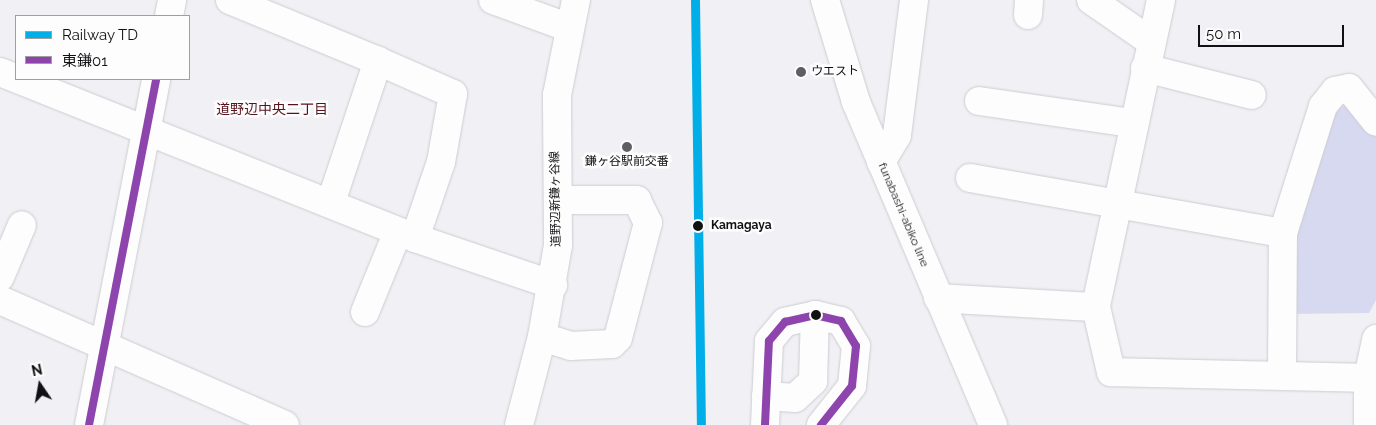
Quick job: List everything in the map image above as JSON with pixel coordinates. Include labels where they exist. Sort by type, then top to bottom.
[{"type":"street","points":[[169,15],[172,0]]},
{"type":"street","points":[[230,0],[378,61],[452,94],[441,162],[366,312]]},
{"type":"street","points":[[493,0],[568,27]]},
{"type":"street","name":"道野辺新鎌ヶ谷線","points":[[519,425],[542,337],[553,285],[558,200],[557,95],[568,27],[576,0]]},
{"type":"street","name":"funabashi-abiko line","points":[[824,0],[846,76],[993,425]]},
{"type":"street","points":[[881,162],[897,135],[914,0]]},
{"type":"street","points":[[1090,0],[1150,41]]},
{"type":"street","points":[[1161,0],[1132,122],[1096,307],[1111,372],[1282,373],[1368,378]]},
{"type":"street","points":[[331,202],[378,61]]},
{"type":"street","points":[[1145,68],[1252,95]]},
{"type":"street","points":[[0,72],[15,78]]},
{"type":"street","points":[[19,80],[146,134],[331,202],[406,234],[553,285]]},
{"type":"street","points":[[89,425],[156,80]]},
{"type":"street","points":[[1282,373],[1283,233],[1329,99],[1335,91],[1349,88],[1376,122]]},
{"type":"street","points":[[979,101],[1132,122]]},
{"type":"street","points":[[970,178],[1283,233]]},
{"type":"street","points":[[542,337],[571,346],[612,344],[618,338],[648,223],[637,200],[558,200]]},
{"type":"street","points":[[0,277],[22,225]]},
{"type":"street","points":[[938,298],[1096,307]]},
{"type":"street","points":[[0,300],[104,343],[285,425]]},
{"type":"street","points":[[766,396],[795,398],[813,381],[815,314]]},
{"type":"street","points":[[766,425],[766,354],[775,330],[796,317],[815,314],[841,321],[856,346],[852,386],[820,425]]},
{"type":"street","points":[[1368,425],[1368,378],[1376,339]]},
{"type":"shaded area","points":[[1353,104],[1376,134],[1376,300],[1369,313],[1289,314],[1292,235],[1330,109]]},
{"type":"rail line","name":"TD","points":[[695,0],[701,425]]},
{"type":"transit line","name":"東鎌01","points":[[89,425],[156,80]]},
{"type":"transit line","name":"東鎌01","points":[[765,425],[769,341],[785,322],[815,315],[841,321],[856,346],[852,386],[821,425]]},
{"type":"place","name":"ウエスト","points":[[801,72]]},
{"type":"place","name":"鎌ヶ谷駅前交番","points":[[627,147]]},
{"type":"place","name":"Kamagaya","points":[[698,226]]},
{"type":"district","name":"道野辺中央二丁目","points":[[272,109]]}]
